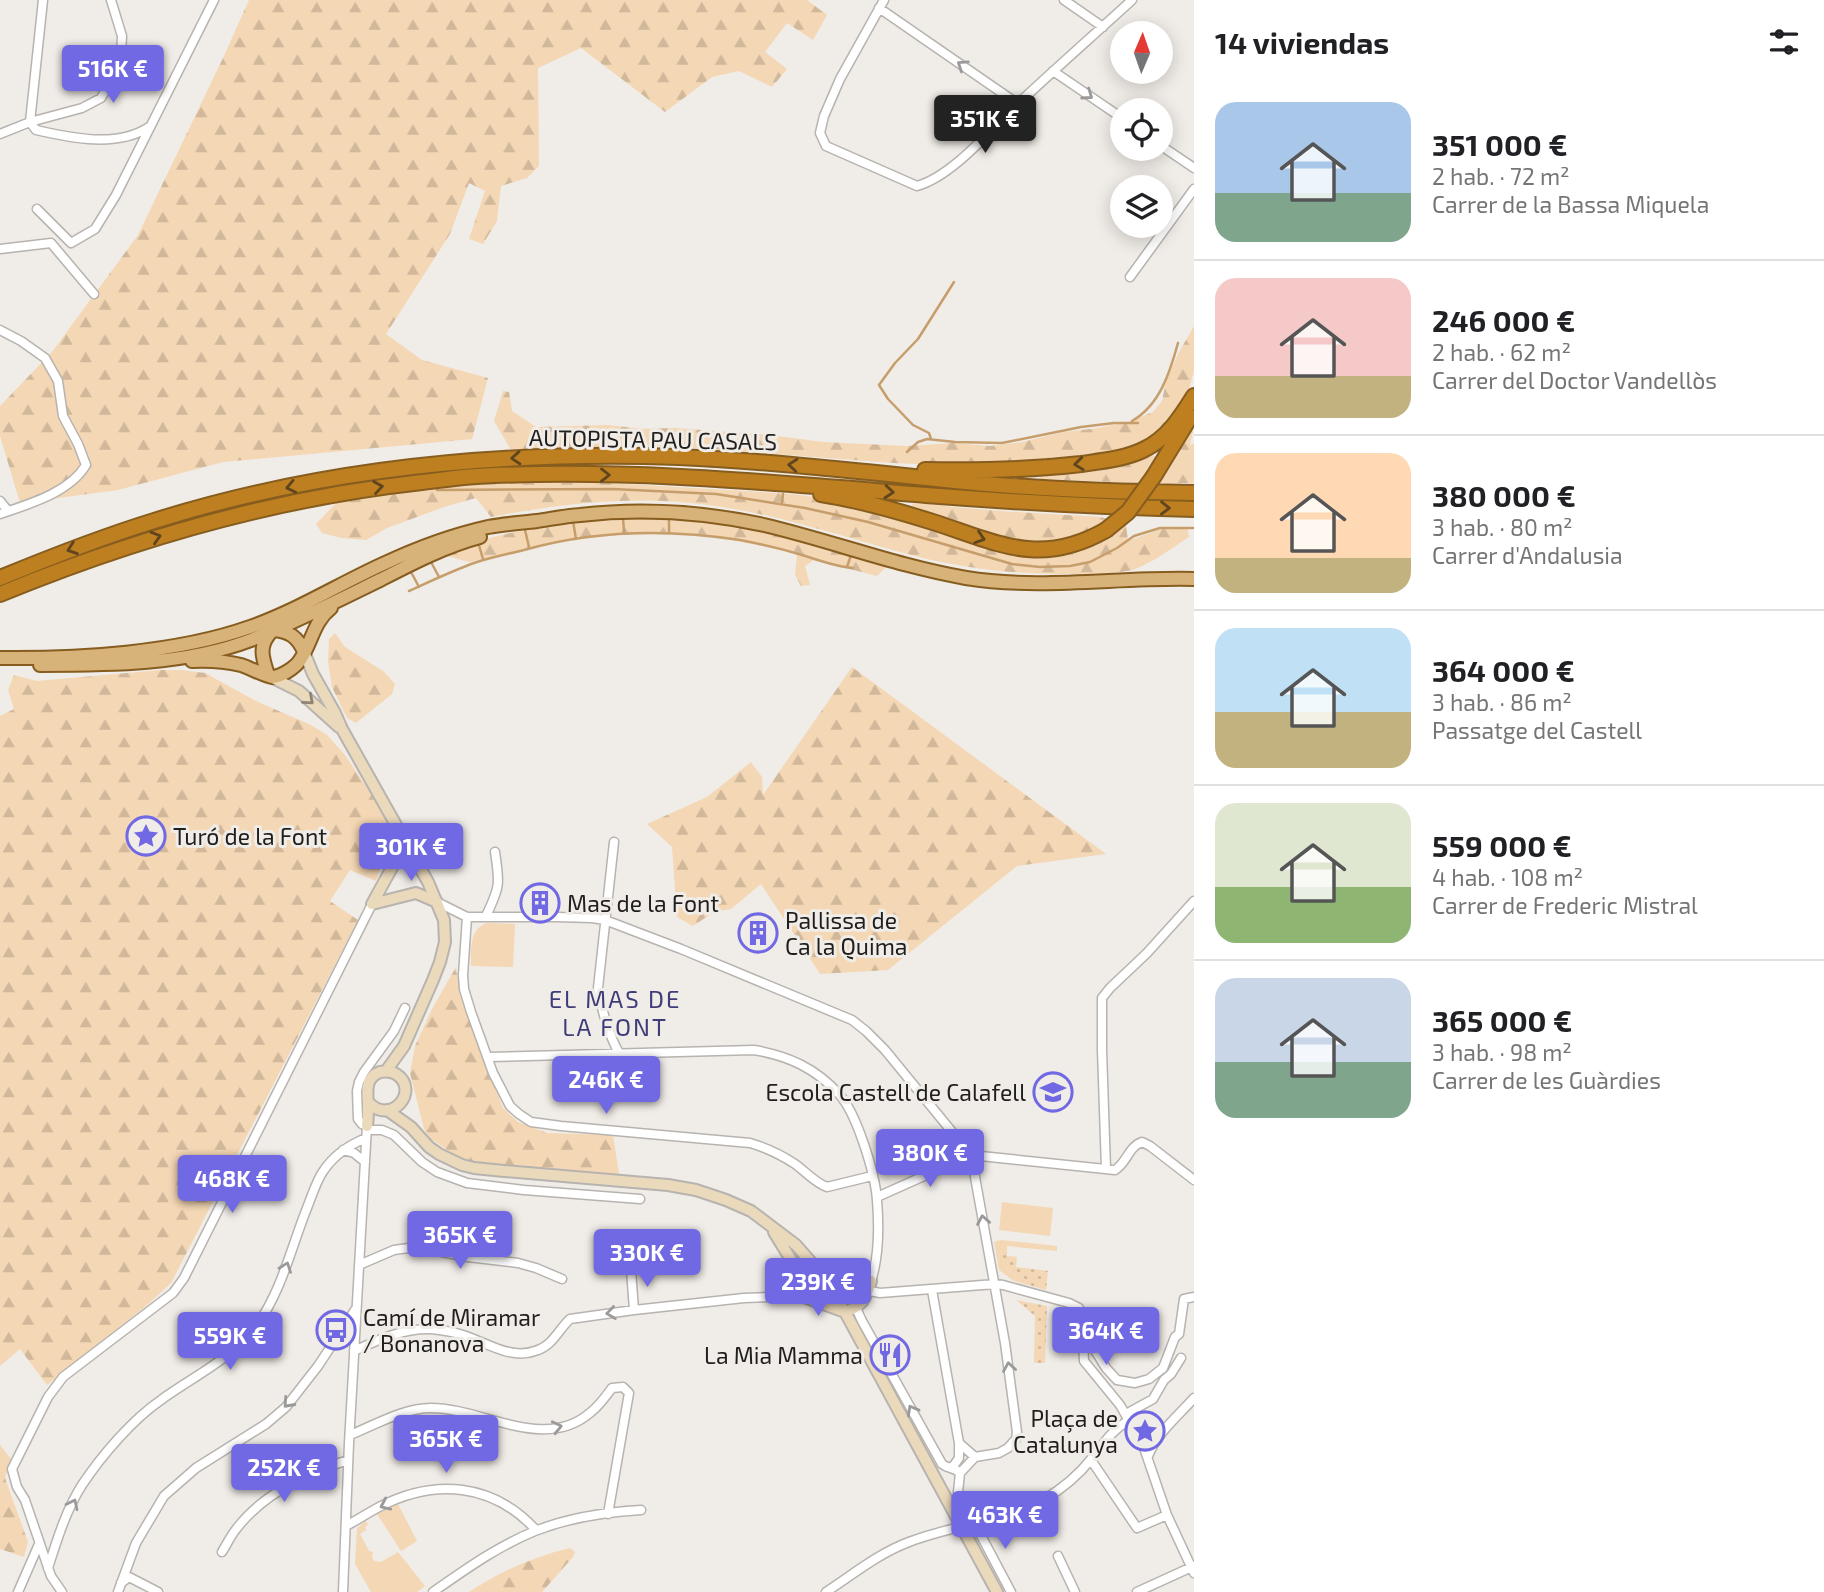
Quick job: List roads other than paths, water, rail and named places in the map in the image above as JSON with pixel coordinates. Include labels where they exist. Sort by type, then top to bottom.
[{"type":"highway","points":[[860,471],[1026,469],[1112,460],[1143,450],[1157,442],[1169,432],[1194,396]]},
{"type":"highway","points":[[772,482],[796,490],[896,511],[1023,550],[1060,549],[1078,544],[1106,530],[1128,512],[1154,476],[1194,410]]},
{"type":"highway","name":"AUTOPISTA PAU CASALS","points":[[0,578],[57,554],[156,520],[259,493],[321,480],[460,462],[583,456],[694,458],[947,481],[1122,492],[1194,493]]},
{"type":"highway","name":"AUTOPISTA PAU CASALS","points":[[0,594],[145,540],[276,505],[393,485],[475,476],[664,476],[1040,503],[1194,509]]},
{"type":"main road","points":[[178,645],[253,626],[400,556],[458,534],[490,526],[612,512],[671,512],[739,520],[800,534],[930,571],[996,582],[1047,584],[1194,579]]},
{"type":"main road","points":[[29,665],[149,661],[229,647],[296,621],[449,548],[474,538],[541,520]]},
{"type":"main road","points":[[269,676],[263,662],[262,648],[265,638],[282,621],[321,603],[341,591],[353,579]]},
{"type":"main road","points":[[0,663],[61,669],[217,660],[269,676],[295,666],[325,613],[348,596]]},
{"type":"main road","points":[[0,658],[116,653],[221,642],[264,629],[287,632],[296,639],[304,652]]},
{"type":"street","points":[[43,0],[30,122],[36,130],[88,139],[114,138],[141,132],[152,125]]},
{"type":"street","points":[[0,134],[30,122],[82,108],[100,98],[121,54],[122,36],[111,0]]},
{"type":"street","points":[[37,209],[71,243],[95,229],[116,195],[214,0]]},
{"type":"street","points":[[884,0],[840,79],[824,116],[820,133],[826,146],[917,186],[930,183],[949,170],[1132,0]]},
{"type":"street","points":[[1064,0],[1103,27]]},
{"type":"street","points":[[879,8],[1018,104]]},
{"type":"street","points":[[1054,71],[1110,110]]},
{"type":"street","points":[[1173,154],[1194,168]]},
{"type":"street","points":[[1130,277],[1194,189]]},
{"type":"street","points":[[0,249],[51,243],[94,294]]},
{"type":"street","points":[[0,330],[45,358],[58,381],[63,416],[86,465],[81,472],[50,494],[4,513],[0,501]]},
{"type":"street","points":[[304,652],[342,729],[406,842],[437,902],[443,920],[445,942],[440,962],[404,1046],[386,1071]]},
{"type":"street","points":[[269,676],[299,691],[342,729]]},
{"type":"street","points":[[62,1592],[51,1576],[12,1469],[48,1397],[64,1377],[173,1293],[184,1278],[372,904],[406,842]]},
{"type":"street","points":[[614,842],[598,978],[599,996],[619,1053]]},
{"type":"street","points":[[486,916],[497,893],[499,881],[495,852]]},
{"type":"street","points":[[372,904],[416,893],[467,917],[604,920],[852,1020],[885,1050],[971,1155],[1015,1406],[1016,1439],[1008,1448],[999,1453],[975,1457],[953,1470],[934,1476]]},
{"type":"street","points":[[1107,1169],[1102,999],[1194,901]]},
{"type":"street","points":[[467,917],[463,975],[471,1012],[494,1073],[510,1106],[531,1122],[750,1143],[773,1150],[827,1186],[872,1176]]},
{"type":"street","points":[[367,1131],[358,1119],[359,1082],[394,1031],[405,1009]]},
{"type":"street","points":[[399,1077],[404,1046]]},
{"type":"street","points":[[488,1057],[754,1050],[775,1053],[796,1061],[820,1076],[841,1096],[858,1124],[877,1197],[876,1254],[865,1299],[851,1310]]},
{"type":"street","points":[[48,1568],[60,1530],[82,1486],[110,1449],[136,1420],[236,1349],[256,1327],[273,1299],[318,1180],[328,1165],[367,1131],[384,1110],[392,1109],[401,1103],[405,1093],[403,1081],[386,1071],[374,1075],[366,1096],[367,1131],[343,1592]]},
{"type":"street","points":[[368,1102],[411,1127],[429,1147],[450,1161],[462,1165],[668,1185],[696,1190],[751,1211],[796,1245],[833,1292],[851,1310],[942,1464],[953,1470]]},
{"type":"street","points":[[401,1103],[411,1127]]},
{"type":"street","points":[[367,1131],[382,1130],[394,1135],[437,1172],[467,1183],[640,1199]]},
{"type":"street","points":[[877,1197],[971,1155],[1115,1170],[1122,1166],[1133,1146],[1142,1142],[1194,1180]]},
{"type":"street","points":[[343,1150],[354,1153],[365,1162]]},
{"type":"street","points":[[769,1224],[796,1268],[801,1296]]},
{"type":"street","points":[[359,1265],[394,1251],[415,1247],[518,1263],[562,1279]]},
{"type":"street","points":[[631,1270],[634,1310]]},
{"type":"street","points":[[354,1351],[386,1337],[429,1329],[463,1335],[506,1352],[521,1354],[537,1351],[552,1342],[570,1319],[744,1298],[858,1291],[867,1287],[880,1293],[995,1284],[1075,1305],[1079,1308],[1082,1319],[1084,1361],[1120,1405],[1143,1445],[1167,1515],[1193,1569],[1137,1592]]},
{"type":"street","points":[[932,1290],[959,1443],[959,1458],[953,1470],[958,1492],[1011,1592]]},
{"type":"street","points":[[801,1296],[851,1310],[934,1476],[997,1592]]},
{"type":"street","points":[[1082,1334],[1093,1330],[1097,1340],[1096,1352],[1117,1380],[1135,1383],[1149,1379],[1163,1368],[1174,1337],[1179,1334],[1184,1301],[1190,1297]]},
{"type":"street","points":[[118,1592],[136,1543],[164,1496],[196,1468],[265,1424],[286,1407],[318,1366],[356,1308]]},
{"type":"street","points":[[826,1592],[908,1542],[1039,1502],[1061,1490],[1091,1460],[1110,1434],[1153,1399],[1181,1358]]},
{"type":"street","points":[[1163,1368],[1171,1374]]},
{"type":"street","points":[[350,1435],[400,1414],[430,1408],[454,1410],[503,1423],[548,1430],[573,1423],[591,1413],[612,1388],[623,1387],[629,1393],[608,1514]]},
{"type":"street","points":[[1147,1456],[1164,1428],[1194,1398]]},
{"type":"street","points":[[1184,1408],[1194,1413]]},
{"type":"street","points":[[959,1443],[975,1457]]},
{"type":"street","points":[[222,1552],[236,1529],[253,1510],[278,1491],[302,1478],[348,1460]]},
{"type":"street","points":[[1091,1460],[1137,1528],[1167,1515]]},
{"type":"street","points":[[346,1526],[380,1506],[405,1496],[454,1489],[501,1501],[536,1530]]},
{"type":"street","points":[[433,1592],[490,1553],[536,1530],[572,1520],[641,1510]]},
{"type":"street","points":[[18,1592],[39,1544]]},
{"type":"street","points":[[1058,1556],[1076,1592]]},
{"type":"street","points":[[125,1576],[158,1592]]},
{"type":"waterway","points":[[931,439],[929,433],[913,425],[888,399],[879,385],[918,339],[954,282]]},
{"type":"waterway","points":[[1132,421],[1157,397],[1178,343]]},
{"type":"waterway","points":[[907,452],[918,442],[927,439],[1002,443],[1081,427],[1138,423]]},
{"type":"waterway","points":[[437,490],[613,489],[716,494],[805,508],[868,522],[1012,564],[1040,567],[1090,562],[1134,536],[1160,528],[1194,528]]},
{"type":"waterway","points":[[782,503],[783,494]]},
{"type":"waterway","points":[[623,518],[624,532]]},
{"type":"waterway","points":[[669,518],[669,532]]},
{"type":"waterway","points":[[573,521],[576,539]]},
{"type":"waterway","points":[[525,530],[529,547]]},
{"type":"waterway","points":[[409,591],[460,568],[494,557],[577,538],[631,533],[686,534],[740,540],[853,568]]},
{"type":"waterway","points":[[478,542],[483,559]]},
{"type":"waterway","points":[[847,567],[851,555]]},
{"type":"waterway","points":[[431,562],[439,577]]},
{"type":"waterway","points":[[411,572],[419,587]]},
{"type":"place","name":"Turó de la Font","points":[[146,836]]},
{"type":"place","name":"Mas de la Font","points":[[540,903]]},
{"type":"place","name":"Pallissa de Ca la Quima","points":[[758,933]]},
{"type":"place","name":"Escola Castell de Calafell","points":[[1053,1092]]},
{"type":"place","name":"Camí de Miramar / Bonanova","points":[[336,1330]]},
{"type":"place","name":"La Mia Mamma","points":[[890,1355]]},
{"type":"place","name":"Plaça de Catalunya","points":[[1145,1431]]},
{"type":"district","name":"EL MAS DE LA FONT","points":[[615,1012]]}]
